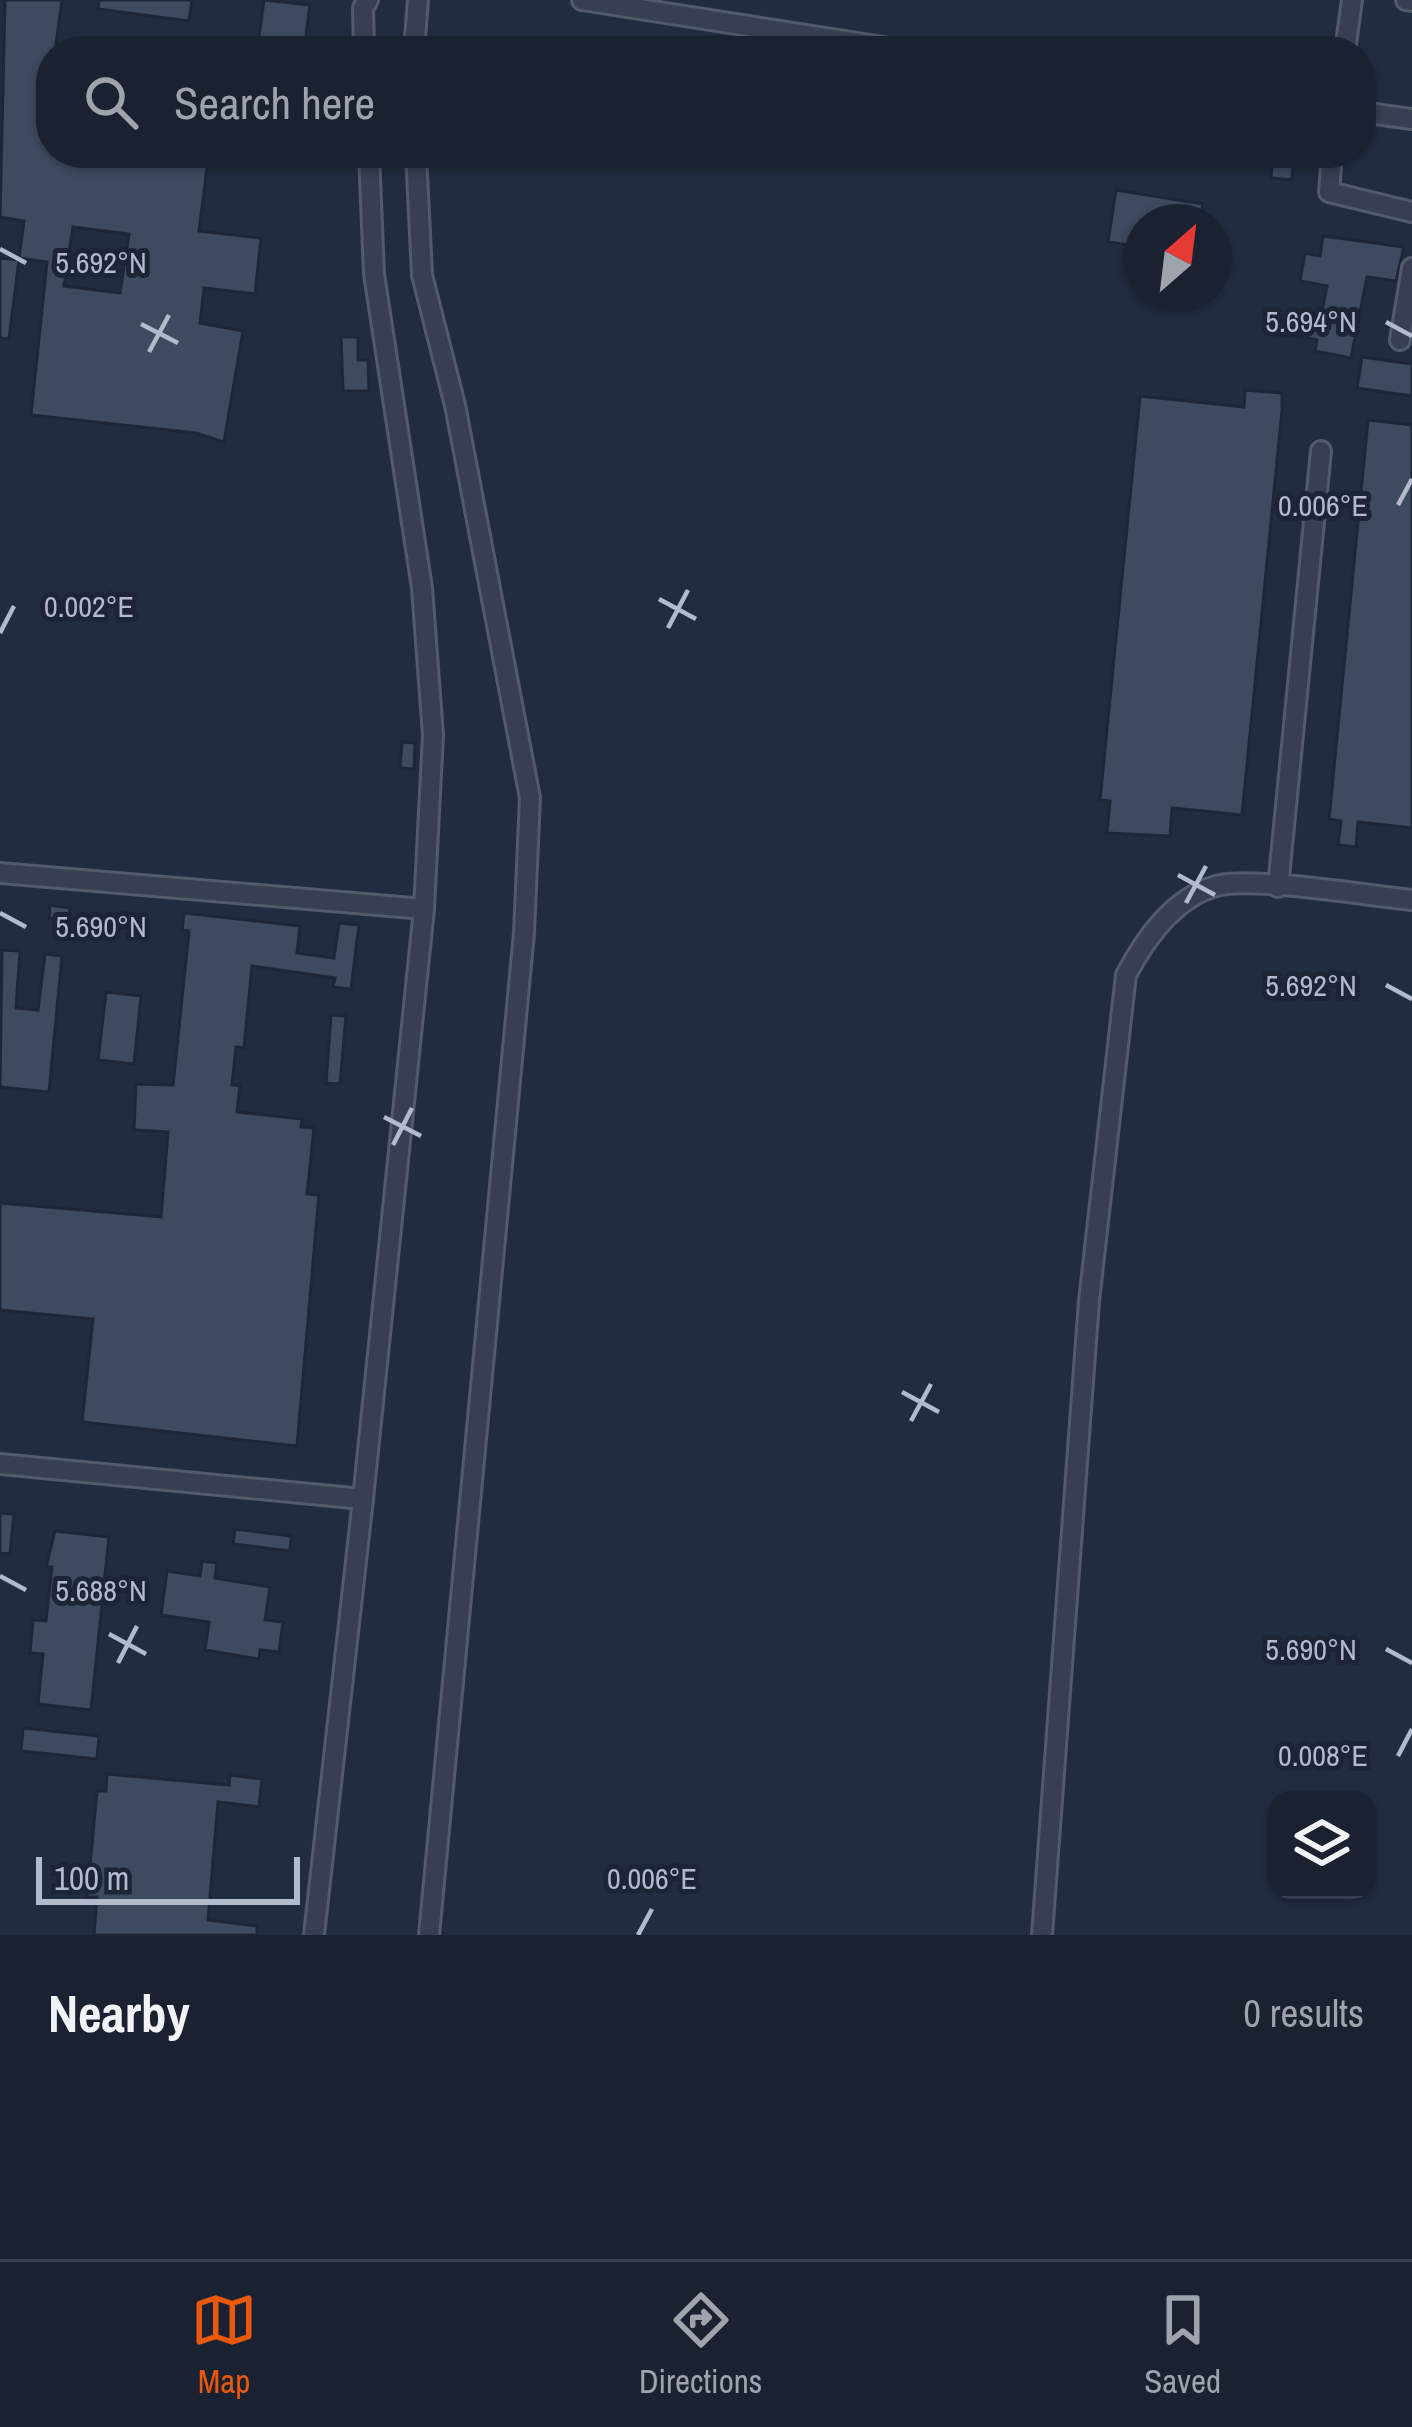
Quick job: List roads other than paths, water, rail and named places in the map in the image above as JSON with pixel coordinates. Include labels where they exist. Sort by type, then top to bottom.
[{"type":"street","points":[[364,36],[363,8],[368,0]]},
{"type":"street","points":[[415,36],[418,0]]},
{"type":"street","points":[[582,0],[813,36]]},
{"type":"street","points":[[1347,36],[1352,0]]},
{"type":"street","points":[[1376,114],[1412,119]]},
{"type":"street","points":[[314,1935],[424,909],[434,735],[422,588],[374,274],[370,168]]},
{"type":"street","points":[[417,168],[422,275],[455,405],[530,798],[524,934],[429,1935]]},
{"type":"street","points":[[1331,168],[1329,192],[1412,212]]},
{"type":"street","points":[[1400,340],[1412,268]]},
{"type":"street","points":[[1278,887],[1321,451]]},
{"type":"street","points":[[0,873],[424,909]]},
{"type":"street","points":[[1042,1935],[1078,1424],[1126,975],[1148,934],[1180,906],[1217,886],[1412,900]]},
{"type":"street","points":[[0,1464],[363,1499]]}]
